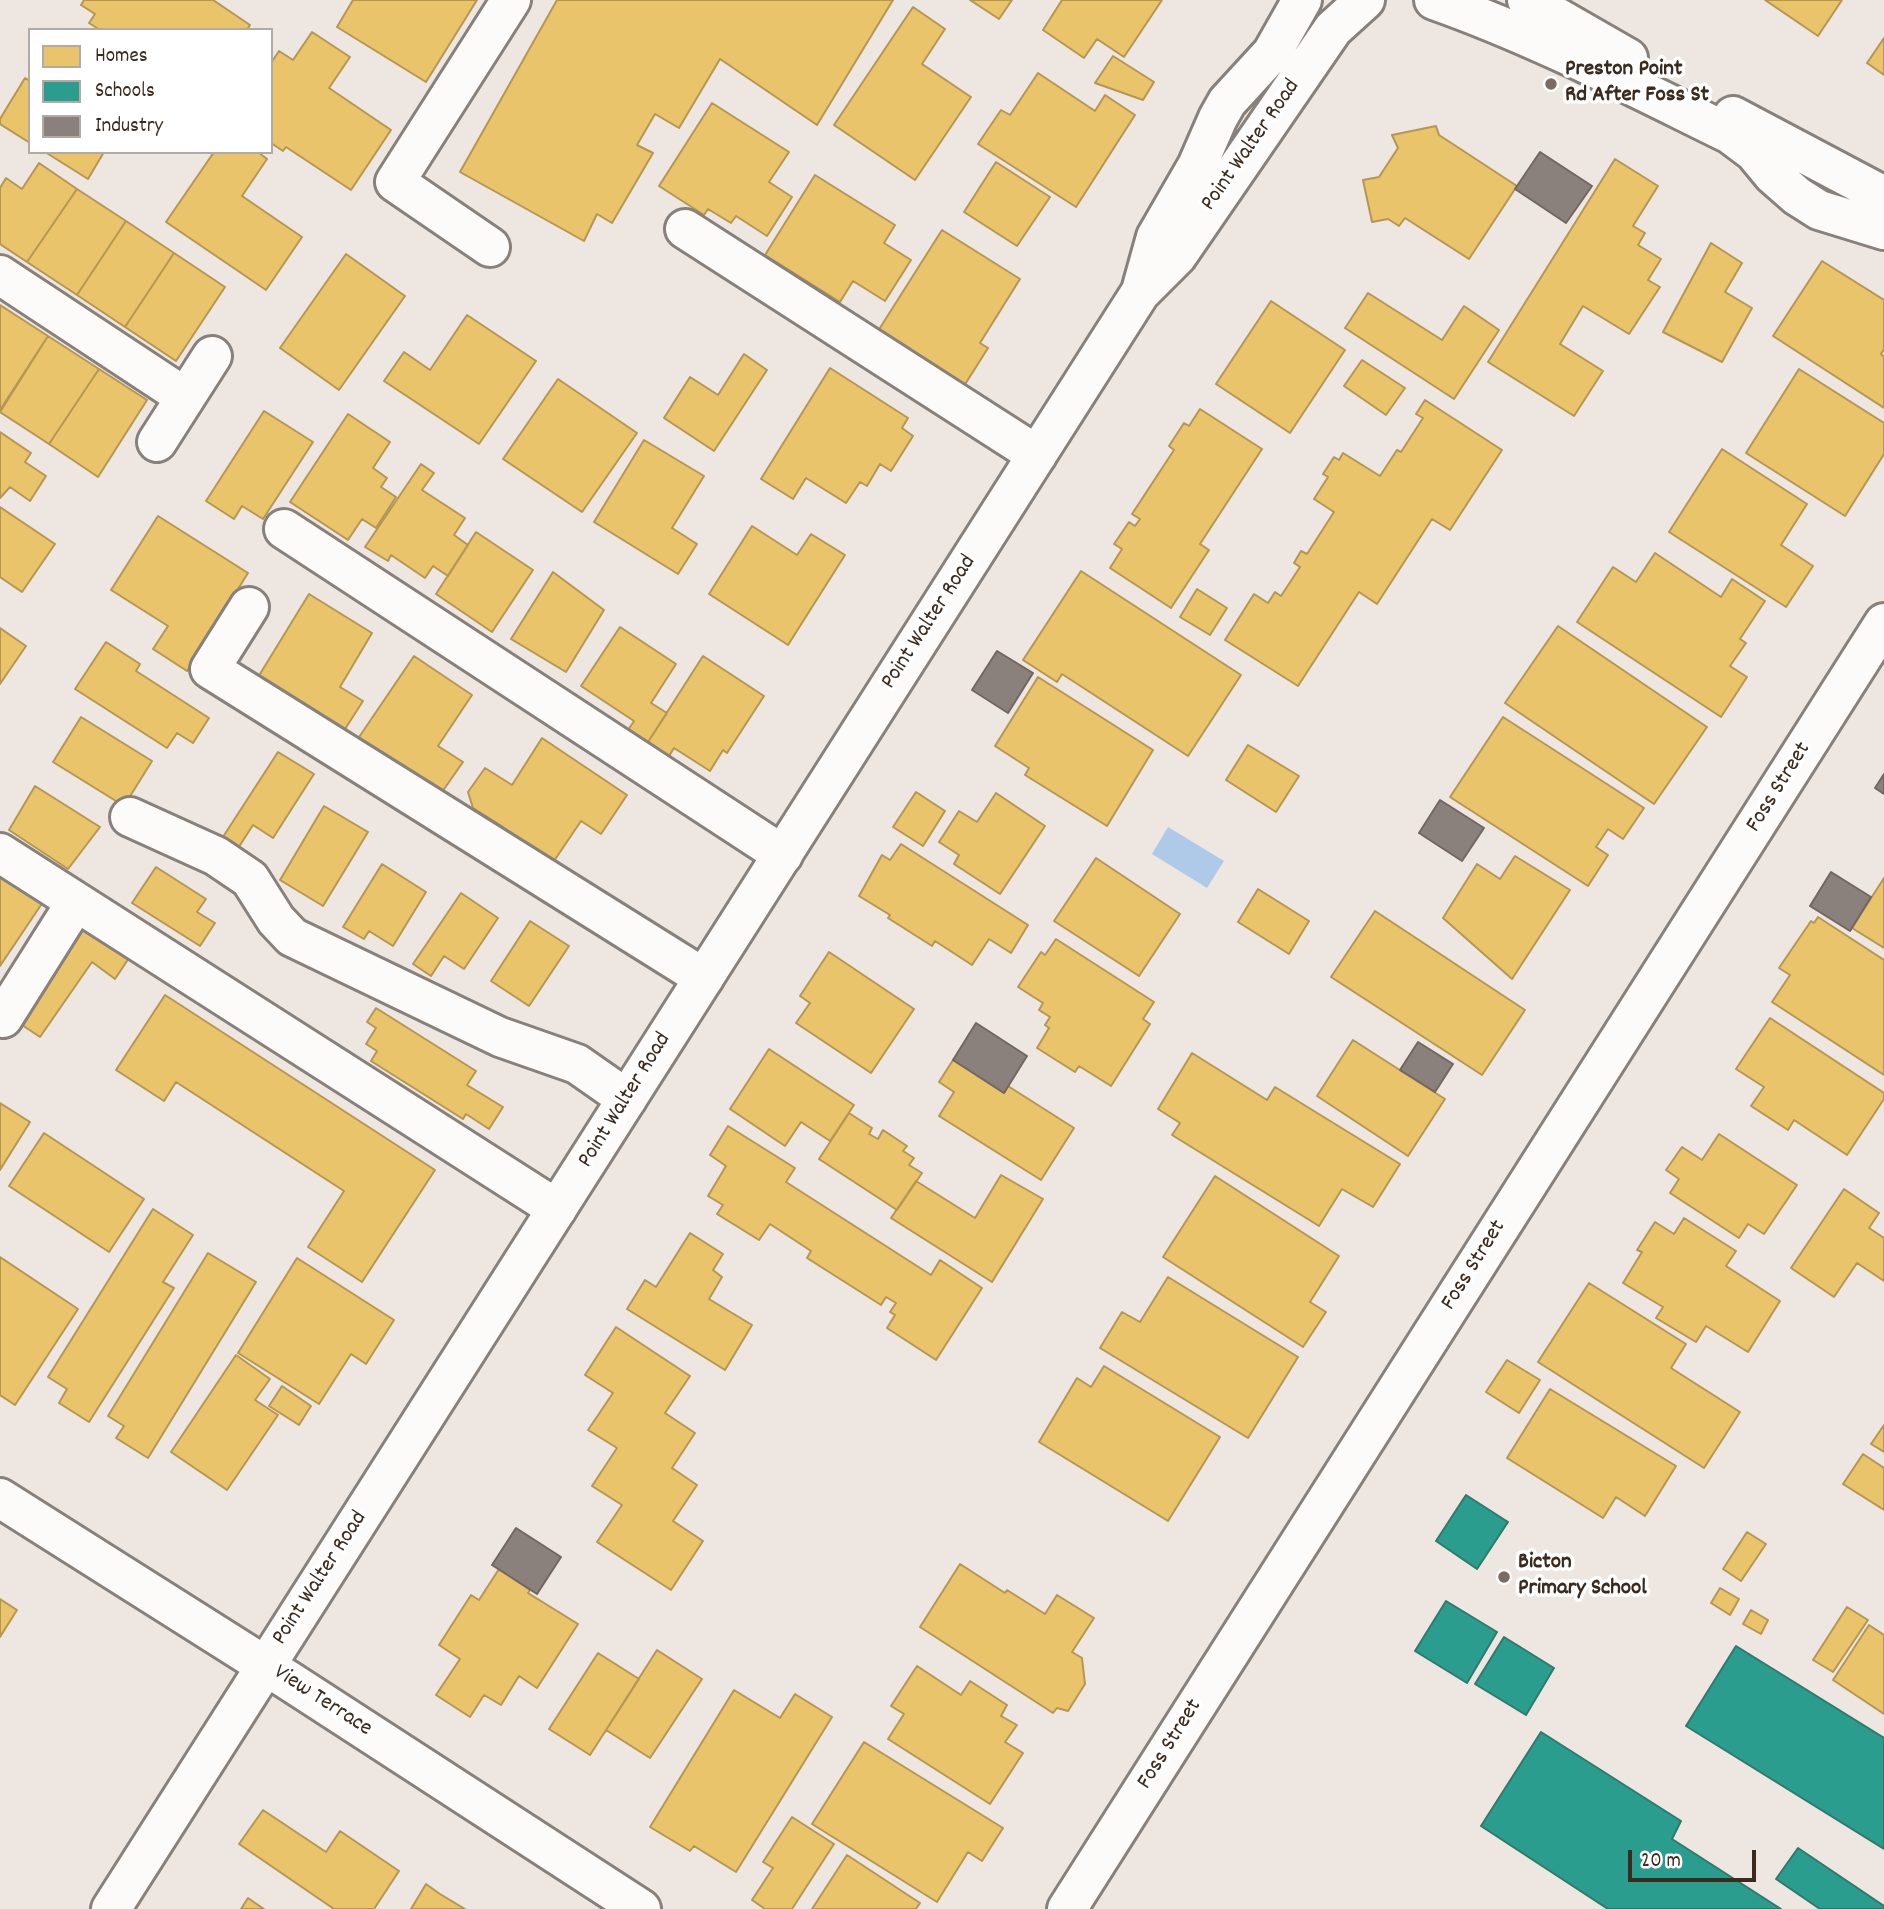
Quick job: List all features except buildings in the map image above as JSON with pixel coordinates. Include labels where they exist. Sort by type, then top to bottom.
[{"type":"main road","points":[[491,247],[395,182],[511,0]]},
{"type":"main road","name":"Point Walter Road","points":[[1140,293],[1156,237],[1198,166],[1218,118],[1227,102],[1272,53],[1302,0]]},
{"type":"main road","name":"Point Walter Road","points":[[111,1909],[1140,293],[1177,256],[1333,29],[1365,0]]},
{"type":"main road","points":[[1434,0],[1476,14],[1545,44],[1730,134],[1754,152],[1773,175],[1808,203],[1884,230]]},
{"type":"main road","points":[[1527,0],[1695,96],[1884,197]]},
{"type":"main road","points":[[685,229],[1037,455]]},
{"type":"main road","points":[[0,275],[185,397]]},
{"type":"main road","points":[[157,442],[212,356]]},
{"type":"main road","points":[[284,529],[783,855]]},
{"type":"main road","points":[[249,607],[210,669],[704,978]]},
{"type":"main road","name":"Foss Street","points":[[1067,1909],[1884,623]]},
{"type":"main road","points":[[130,817],[216,856],[250,879],[276,920],[292,937],[500,1037],[577,1065],[627,1099]]},
{"type":"main road","points":[[0,853],[557,1209]]},
{"type":"main road","points":[[4,1018],[76,902]]},
{"type":"main road","name":"View Terrace","points":[[6,1515],[265,1666],[641,1909]]},
{"type":"water","points":[[1168,827],[1224,861],[1207,888],[1152,854]]},
{"type":"place","name":"Preston Point Rd After Foss St","points":[[1551,84]]},
{"type":"place","name":"Bicton Primary School","points":[[1504,1577]]}]
